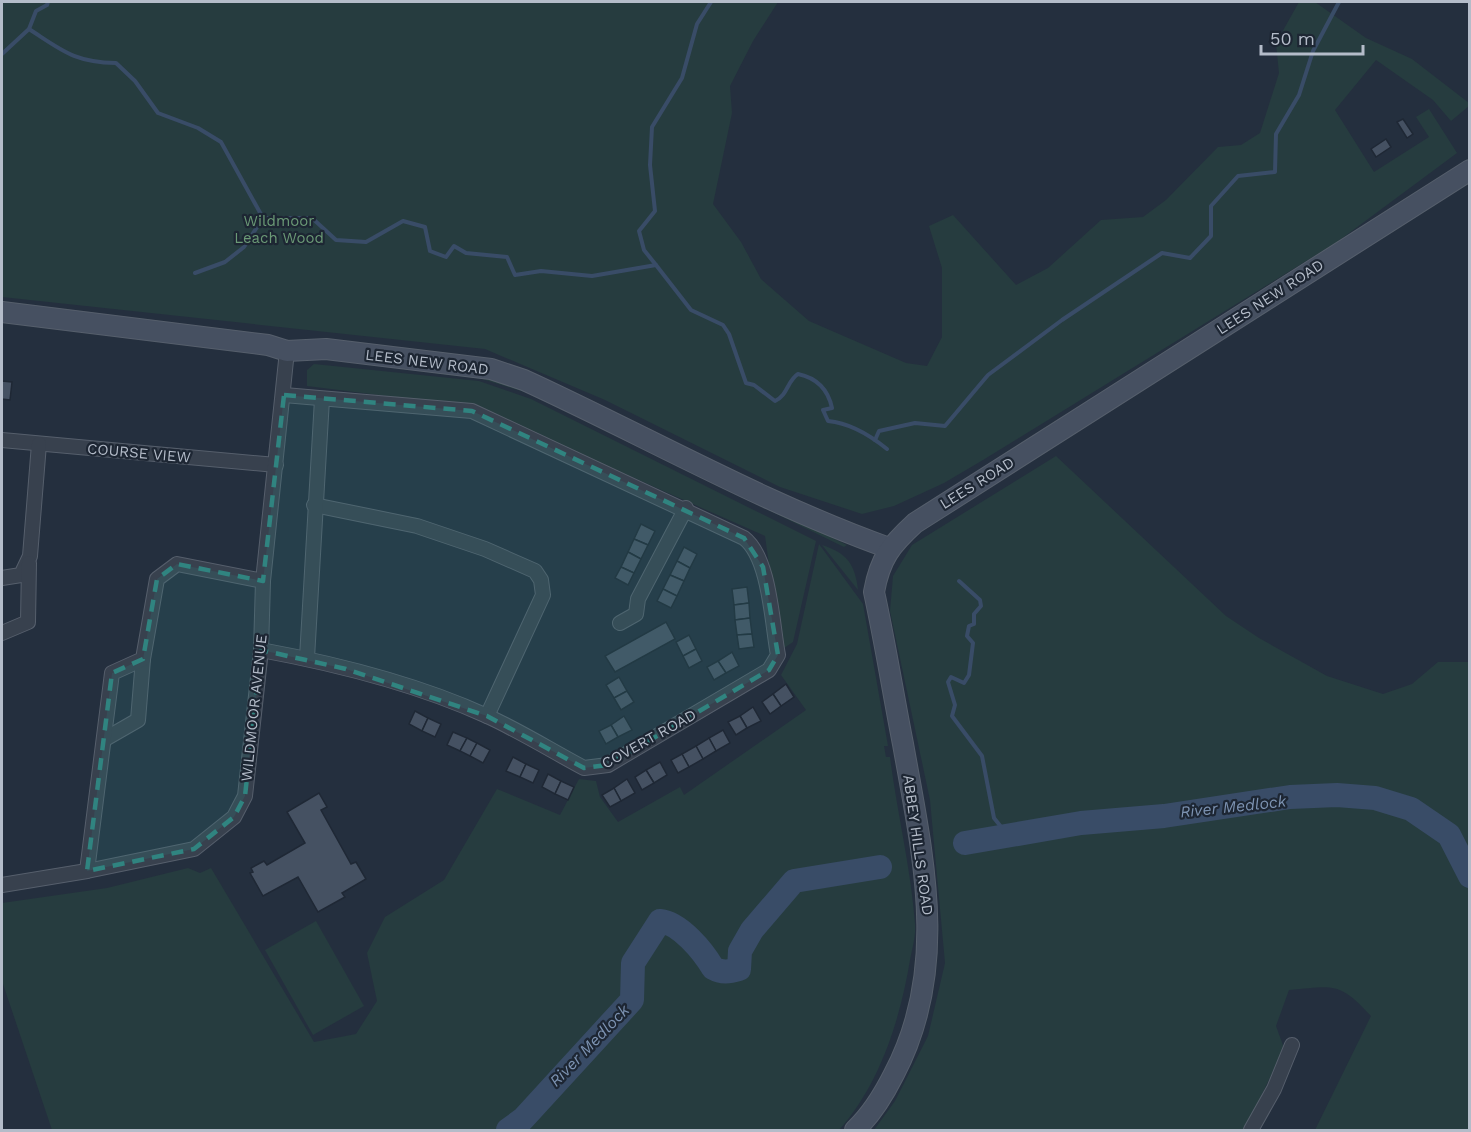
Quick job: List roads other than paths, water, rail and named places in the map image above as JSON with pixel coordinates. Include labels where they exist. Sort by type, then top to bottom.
[{"type":"main road","name":"LEES NEW ROAD","points":[[1071,425],[1470,170]]},
{"type":"main road","name":"LEES NEW ROAD","points":[[2,312],[268,345],[287,351],[326,349],[491,369],[524,380],[596,413],[847,533],[889,548]]},
{"type":"main road","name":"LEES ROAD","points":[[889,548],[915,523],[1071,425]]},
{"type":"main road","name":"ABBEY HILLS ROAD","points":[[855,1131],[885,1090],[912,1032],[929,950],[927,890],[919,830],[874,591],[877,574],[889,548]]},
{"type":"street","name":"WILDMOOR AVENUE","points":[[2,885],[87,871],[194,849],[234,817],[245,796],[261,650],[262,581],[287,351]]},
{"type":"street","name":"COVERT ROAD","points":[[261,650],[307,658],[418,691],[487,716],[584,768],[592,770],[608,765],[769,670],[778,656],[763,567],[753,544],[744,538],[686,508],[472,411],[284,395]]},
{"type":"street","points":[[307,658],[314,505],[322,399]]},
{"type":"street","name":"COURSE VIEW","points":[[2,440],[276,465]]},
{"type":"street","points":[[2,633],[28,622],[30,556],[39,444]]},
{"type":"street","points":[[314,505],[417,526],[485,549],[535,571],[541,580],[543,595],[487,716]]},
{"type":"street","points":[[620,623],[636,614],[638,599],[686,508]]},
{"type":"street","points":[[2,578],[21,575],[30,556]]},
{"type":"street","points":[[105,739],[138,720],[143,659],[157,579],[177,564],[262,581]]},
{"type":"street","points":[[87,871],[112,673],[143,659]]},
{"type":"street","points":[[1251,1131],[1274,1089],[1292,1045]]},
{"type":"waterway","points":[[2,54],[29,29],[36,11],[48,2]]},
{"type":"waterway","points":[[656,265],[644,250],[639,231],[655,211],[650,165],[652,127],[682,78],[697,24],[711,2]]},
{"type":"waterway","points":[[875,440],[879,431],[915,423],[945,426],[988,375],[1062,320],[1162,253],[1190,258],[1211,236],[1211,206],[1238,176],[1275,172],[1276,134],[1299,95],[1313,51],[1339,2]]},
{"type":"waterway","points":[[29,29],[79,58],[116,63],[135,81],[158,113],[198,128],[221,142],[263,218],[312,218],[336,240],[366,242],[403,221],[425,227],[430,251],[446,257],[454,246],[466,253],[507,257],[515,275],[541,271],[592,276],[656,265],[691,310],[723,325],[729,334],[746,383],[754,385],[775,401],[783,395],[798,374],[811,378],[821,385],[828,395],[832,408],[823,410],[828,421],[844,424],[860,431],[887,449]]},
{"type":"waterway","points":[[195,273],[225,262],[244,247],[263,218]]},
{"type":"waterway","points":[[959,581],[980,600],[981,606],[974,614],[974,624],[969,626],[967,636],[973,643],[969,675],[964,683],[951,677],[948,682],[955,705],[952,716],[982,756],[994,818],[1002,828],[1009,827],[1016,835]]},
{"type":"waterway","name":"River Medlock","points":[[965,843],[1081,823],[1164,816],[1290,797],[1337,795],[1375,798],[1411,809],[1449,835],[1470,876]]},
{"type":"waterway","name":"River Medlock","points":[[508,1130],[523,1119],[632,1000],[633,963],[660,921],[683,932],[713,968],[723,971],[735,970],[739,969],[740,951],[752,930],[794,881],[880,867]]},
{"type":"park label","name":"Wildmoor Leach Wood","points":[[279,230]]}]
